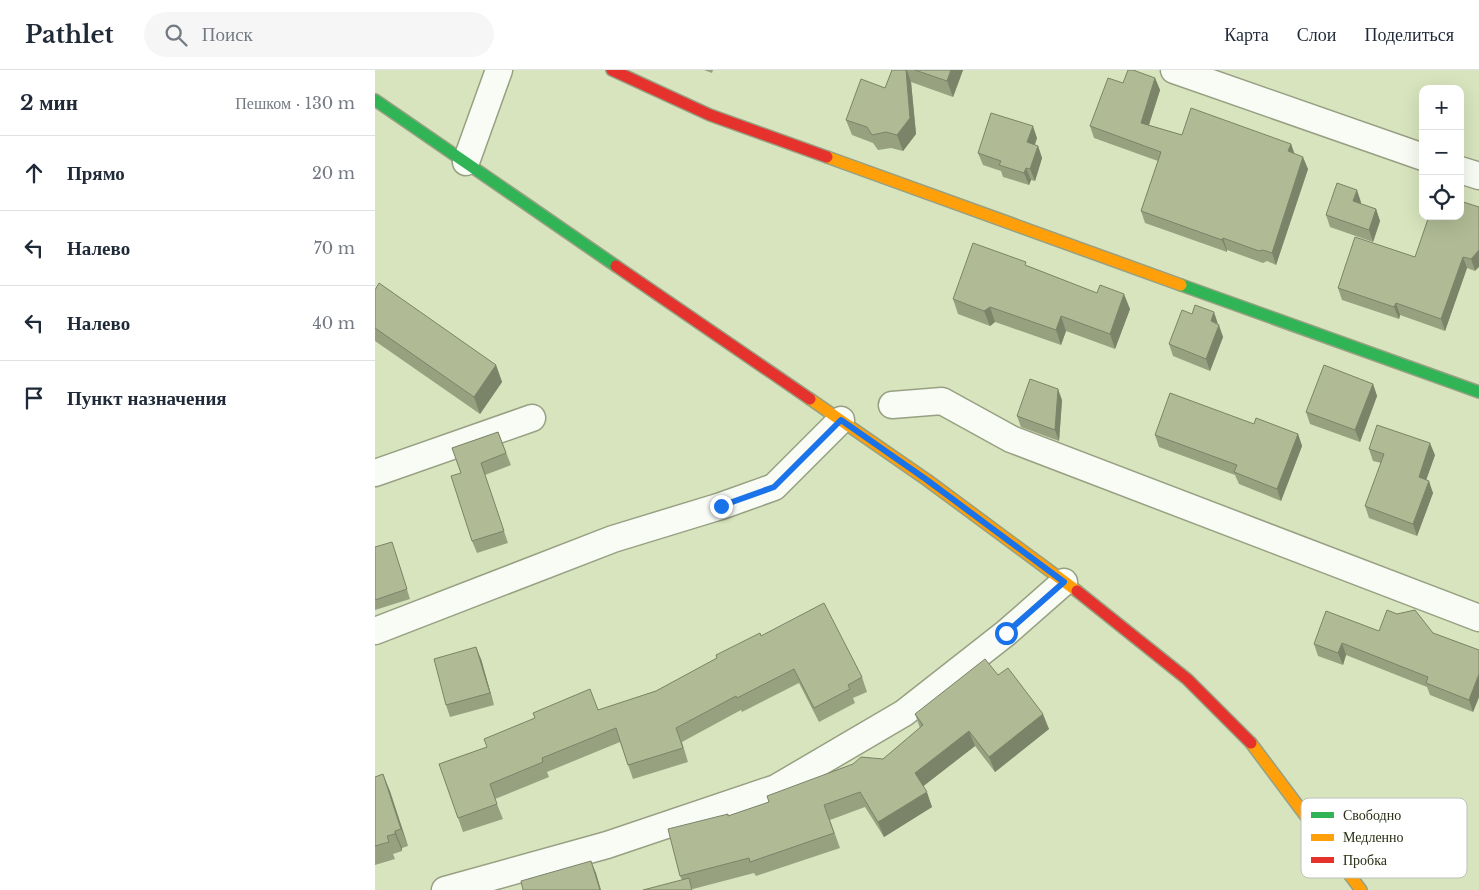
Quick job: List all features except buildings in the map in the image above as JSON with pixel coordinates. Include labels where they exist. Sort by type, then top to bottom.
[{"type":"main road","points":[[611,70],[711,114],[1479,392]]},
{"type":"main road","points":[[375,100],[927,480],[1064,582],[1187,679],[1257,750],[1301,809]]},
{"type":"main road","points":[[1352,878],[1361,890]]},
{"type":"street","points":[[466,162],[499,70]]},
{"type":"street","points":[[1174,70],[1419,156]]},
{"type":"street","points":[[1464,171],[1479,176]]},
{"type":"street","points":[[892,405],[942,401],[1011,439],[1479,618]]},
{"type":"street","points":[[375,474],[532,418]]},
{"type":"street","points":[[375,631],[613,539],[721,506],[774,487],[841,420]]},
{"type":"street","points":[[445,890],[607,845],[776,788],[905,713],[1006,633],[1064,582]]},
{"type":"traffic: fast","points":[[375,100],[616,266]]},
{"type":"traffic: fast","points":[[1181,285],[1479,392]]},
{"type":"traffic: slow","points":[[827,157],[1181,285]]},
{"type":"traffic: slow","points":[[810,399],[927,480],[1077,591]]},
{"type":"traffic: slow","points":[[1251,743],[1301,810]]},
{"type":"traffic: slow","points":[[1352,878],[1361,890]]},
{"type":"traffic: jam","points":[[612,70],[710,115],[827,157]]},
{"type":"traffic: jam","points":[[616,266],[810,399]]},
{"type":"traffic: jam","points":[[1077,591],[1187,679],[1251,743]]},
{"type":"route","points":[[721,506],[774,487],[841,420],[927,480],[1064,582],[1006,633]]}]
